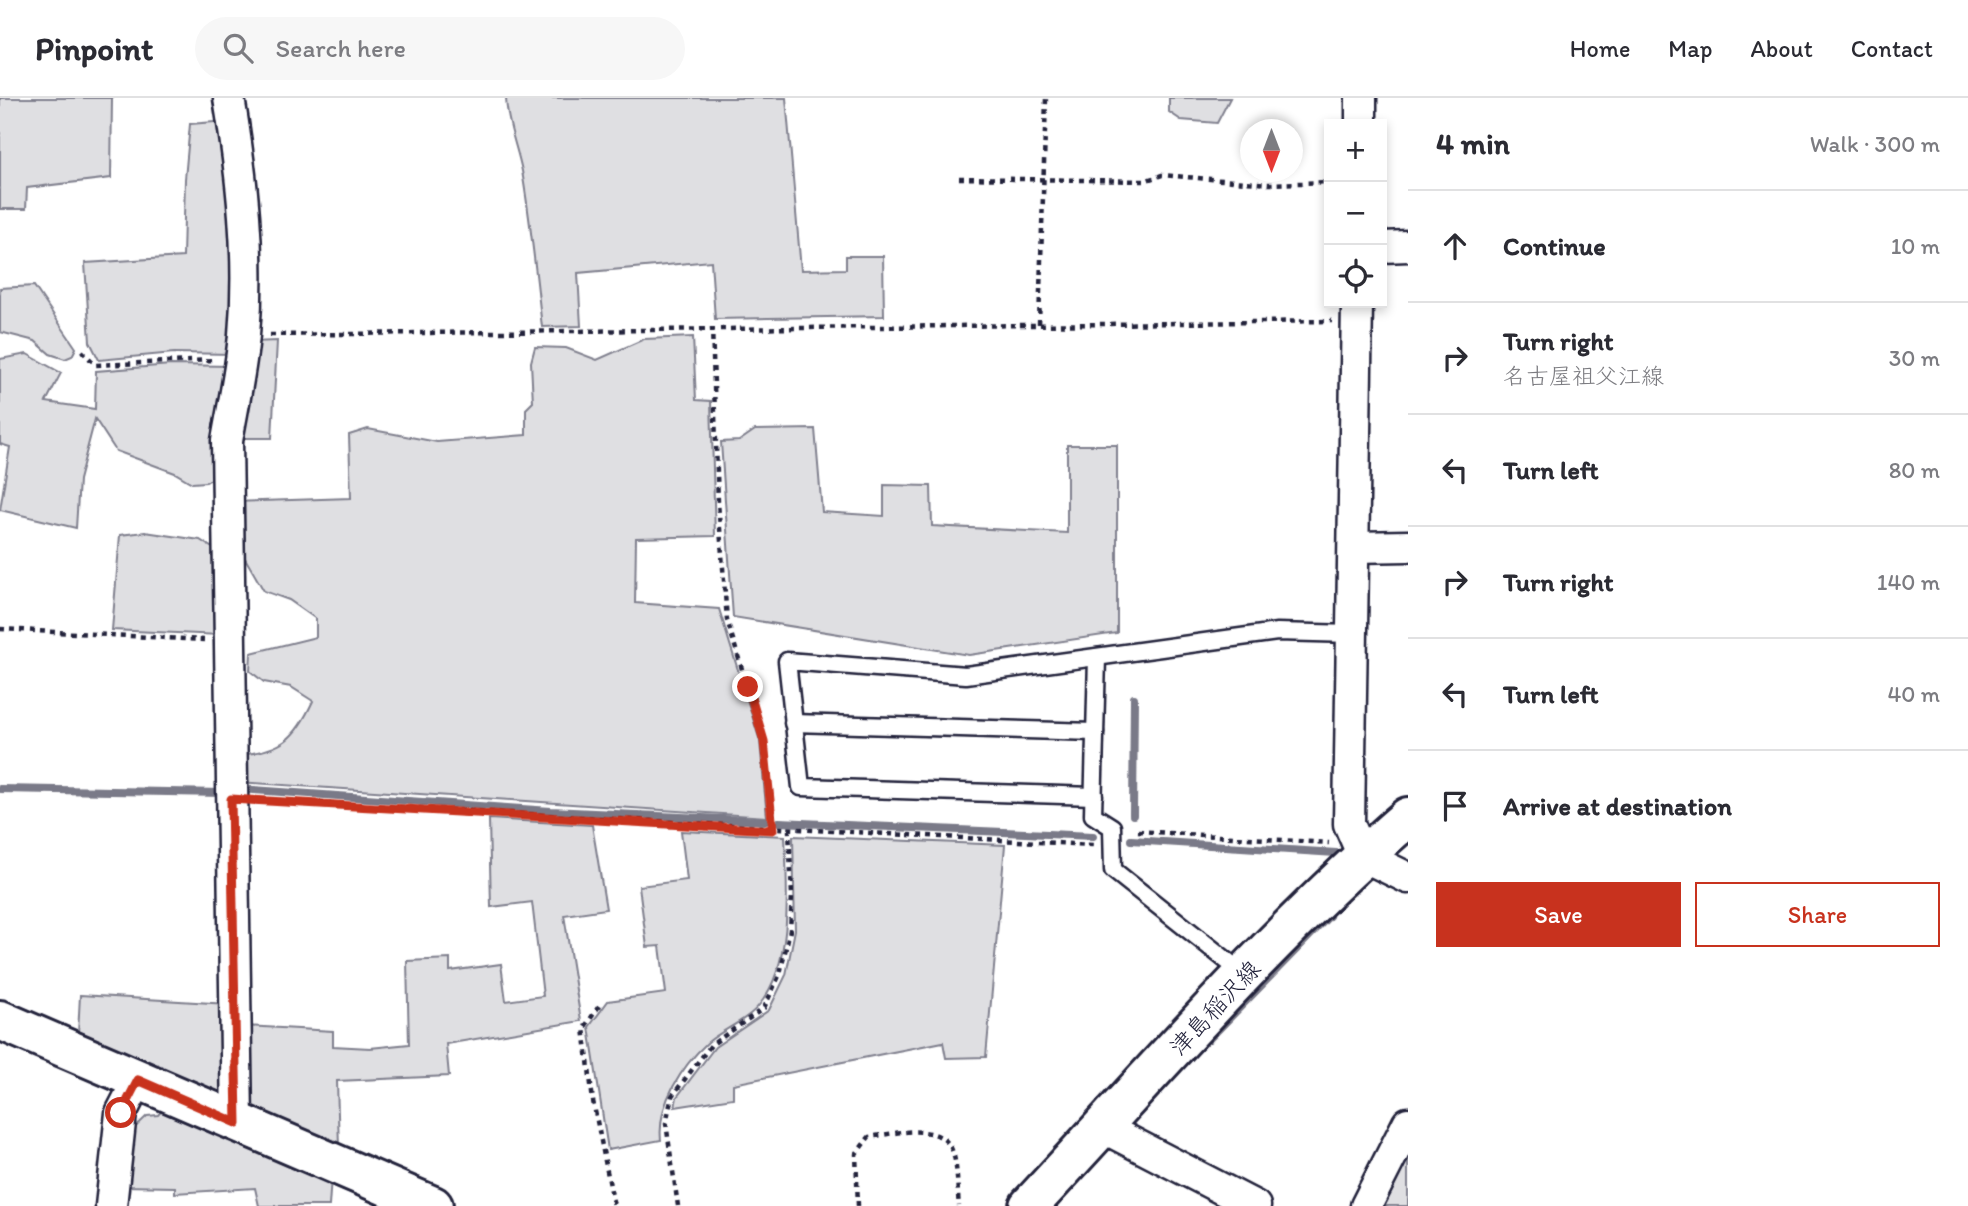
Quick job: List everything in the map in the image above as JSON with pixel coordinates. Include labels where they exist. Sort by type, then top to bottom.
[{"type":"main road","name":"津島稲沢線","points":[[1029,1206],[1245,975],[1363,856],[1408,817]]},
{"type":"main road","points":[[0,1020],[433,1206]]},
{"type":"street","points":[[229,98],[244,205],[242,348],[227,442],[237,1123]]},
{"type":"street","points":[[1387,247],[1408,246]]},
{"type":"street","points":[[1357,312],[1349,824],[1363,856],[1408,878]]},
{"type":"street","points":[[1354,547],[1408,545]]},
{"type":"street","points":[[111,1206],[121,1113],[138,1080]]},
{"type":"street","points":[[1366,1206],[1408,1123]]},
{"type":"street","points":[[1102,1127],[1255,1206]]},
{"type":"lane","points":[[1094,796],[801,787],[787,661],[966,675],[1277,632],[1352,634]]},
{"type":"lane","points":[[1097,657],[1093,815],[1112,827],[1113,870],[1245,975]]},
{"type":"lane","points":[[793,723],[1095,732]]},
{"type":"path","points":[[1039,324],[1046,98]]},
{"type":"path","points":[[959,178],[1144,181],[1162,175],[1269,184],[1324,181]]},
{"type":"path","points":[[82,351],[96,365],[242,348],[712,327],[1039,324],[1357,312]]},
{"type":"path","points":[[712,327],[718,502],[727,620],[764,741],[773,830]]},
{"type":"path","points":[[0,629],[229,642]]},
{"type":"path","points":[[231,799],[773,830],[1094,845]]},
{"type":"path","points":[[678,1206],[666,1123],[672,1096],[711,1045],[764,1008],[780,974],[790,930],[792,896],[789,830]]},
{"type":"path","points":[[1138,831],[1340,843],[1363,856]]},
{"type":"path","points":[[599,1006],[584,1028],[593,1101],[614,1206]]},
{"type":"path","points":[[858,1206],[856,1154],[862,1146],[869,1137],[915,1132],[938,1136],[952,1149],[959,1206]]},
{"type":"shaded area","points":[[0,98],[112,98],[111,178],[27,188],[26,209],[0,209]]},
{"type":"shaded area","points":[[506,98],[786,98],[801,270],[846,269],[846,256],[883,256],[884,316],[715,319],[711,261],[578,273],[581,326],[542,327],[525,190]]},
{"type":"shaded area","points":[[1169,98],[1230,98],[1217,123],[1181,120],[1169,112]]},
{"type":"shaded area","points":[[227,121],[238,205],[233,354],[174,353],[99,360],[90,342],[85,263],[183,257],[185,179],[190,124]]},
{"type":"shaded area","points":[[34,286],[76,348],[72,356],[65,359],[50,354],[35,341],[0,332],[0,288]]},
{"type":"shaded area","points":[[693,337],[696,400],[711,401],[715,536],[636,538],[635,603],[719,609],[760,741],[767,817],[238,782],[239,755],[266,750],[285,741],[300,725],[313,701],[291,687],[264,682],[250,671],[251,653],[316,637],[316,619],[289,600],[264,591],[242,553],[232,502],[351,498],[349,435],[368,429],[437,442],[526,435],[526,409],[533,402],[531,362],[535,347],[566,348],[597,360],[644,339]]},
{"type":"shaded area","points":[[277,341],[272,438],[234,438],[251,342]]},
{"type":"shaded area","points":[[27,354],[61,373],[46,402],[95,409],[96,371],[171,365],[231,366],[218,475],[206,482],[192,483],[175,473],[116,451],[95,419],[79,480],[76,528],[0,510],[10,447],[0,444],[0,359]]},
{"type":"shaded area","points":[[815,429],[822,512],[884,516],[884,485],[931,486],[932,526],[1067,533],[1067,445],[1117,445],[1117,633],[969,655],[733,617],[721,442],[739,441],[755,430]]},
{"type":"shaded area","points":[[145,532],[200,540],[220,553],[220,635],[112,630],[120,535]]},
{"type":"shaded area","points":[[489,819],[592,825],[606,909],[564,915],[581,1021],[446,1044],[449,1076],[337,1081],[339,1148],[246,1112],[244,1026],[333,1031],[333,1046],[370,1048],[409,1044],[407,961],[450,959],[450,971],[501,964],[506,1001],[543,996],[532,902],[491,907]]},
{"type":"shaded area","points":[[681,831],[785,836],[786,923],[779,967],[771,986],[755,1010],[708,1042],[689,1062],[667,1100],[661,1140],[608,1150],[589,1027],[608,1001],[666,993],[660,946],[647,947],[639,886],[687,880]]},
{"type":"shaded area","points":[[793,836],[1005,845],[986,1057],[946,1058],[943,1042],[733,1084],[733,1098],[675,1107],[677,1097],[715,1047],[769,1010],[786,975],[795,930]]},
{"type":"shaded area","points":[[80,995],[228,1004],[225,1099],[78,1034]]},
{"type":"shaded area","points":[[164,1108],[331,1177],[329,1206],[259,1206],[255,1188],[175,1193],[175,1187],[123,1186],[126,1136],[147,1116],[158,1115]]},
{"type":"shaded area","points":[[1408,1152],[1408,1206],[1381,1206]]},
{"type":"waterway","points":[[1133,815],[1134,698]]},
{"type":"waterway","points":[[0,789],[224,793]]},
{"type":"waterway","points":[[240,789],[551,811],[766,821]]},
{"type":"waterway","points":[[779,822],[1093,836]]},
{"type":"waterway","points":[[1131,840],[1336,853]]},
{"type":"waterway","points":[[1209,1039],[1329,916]]},
{"type":"route","points":[[121,1113],[138,1080],[237,1123],[231,799],[773,830],[764,741],[748,687]]}]
